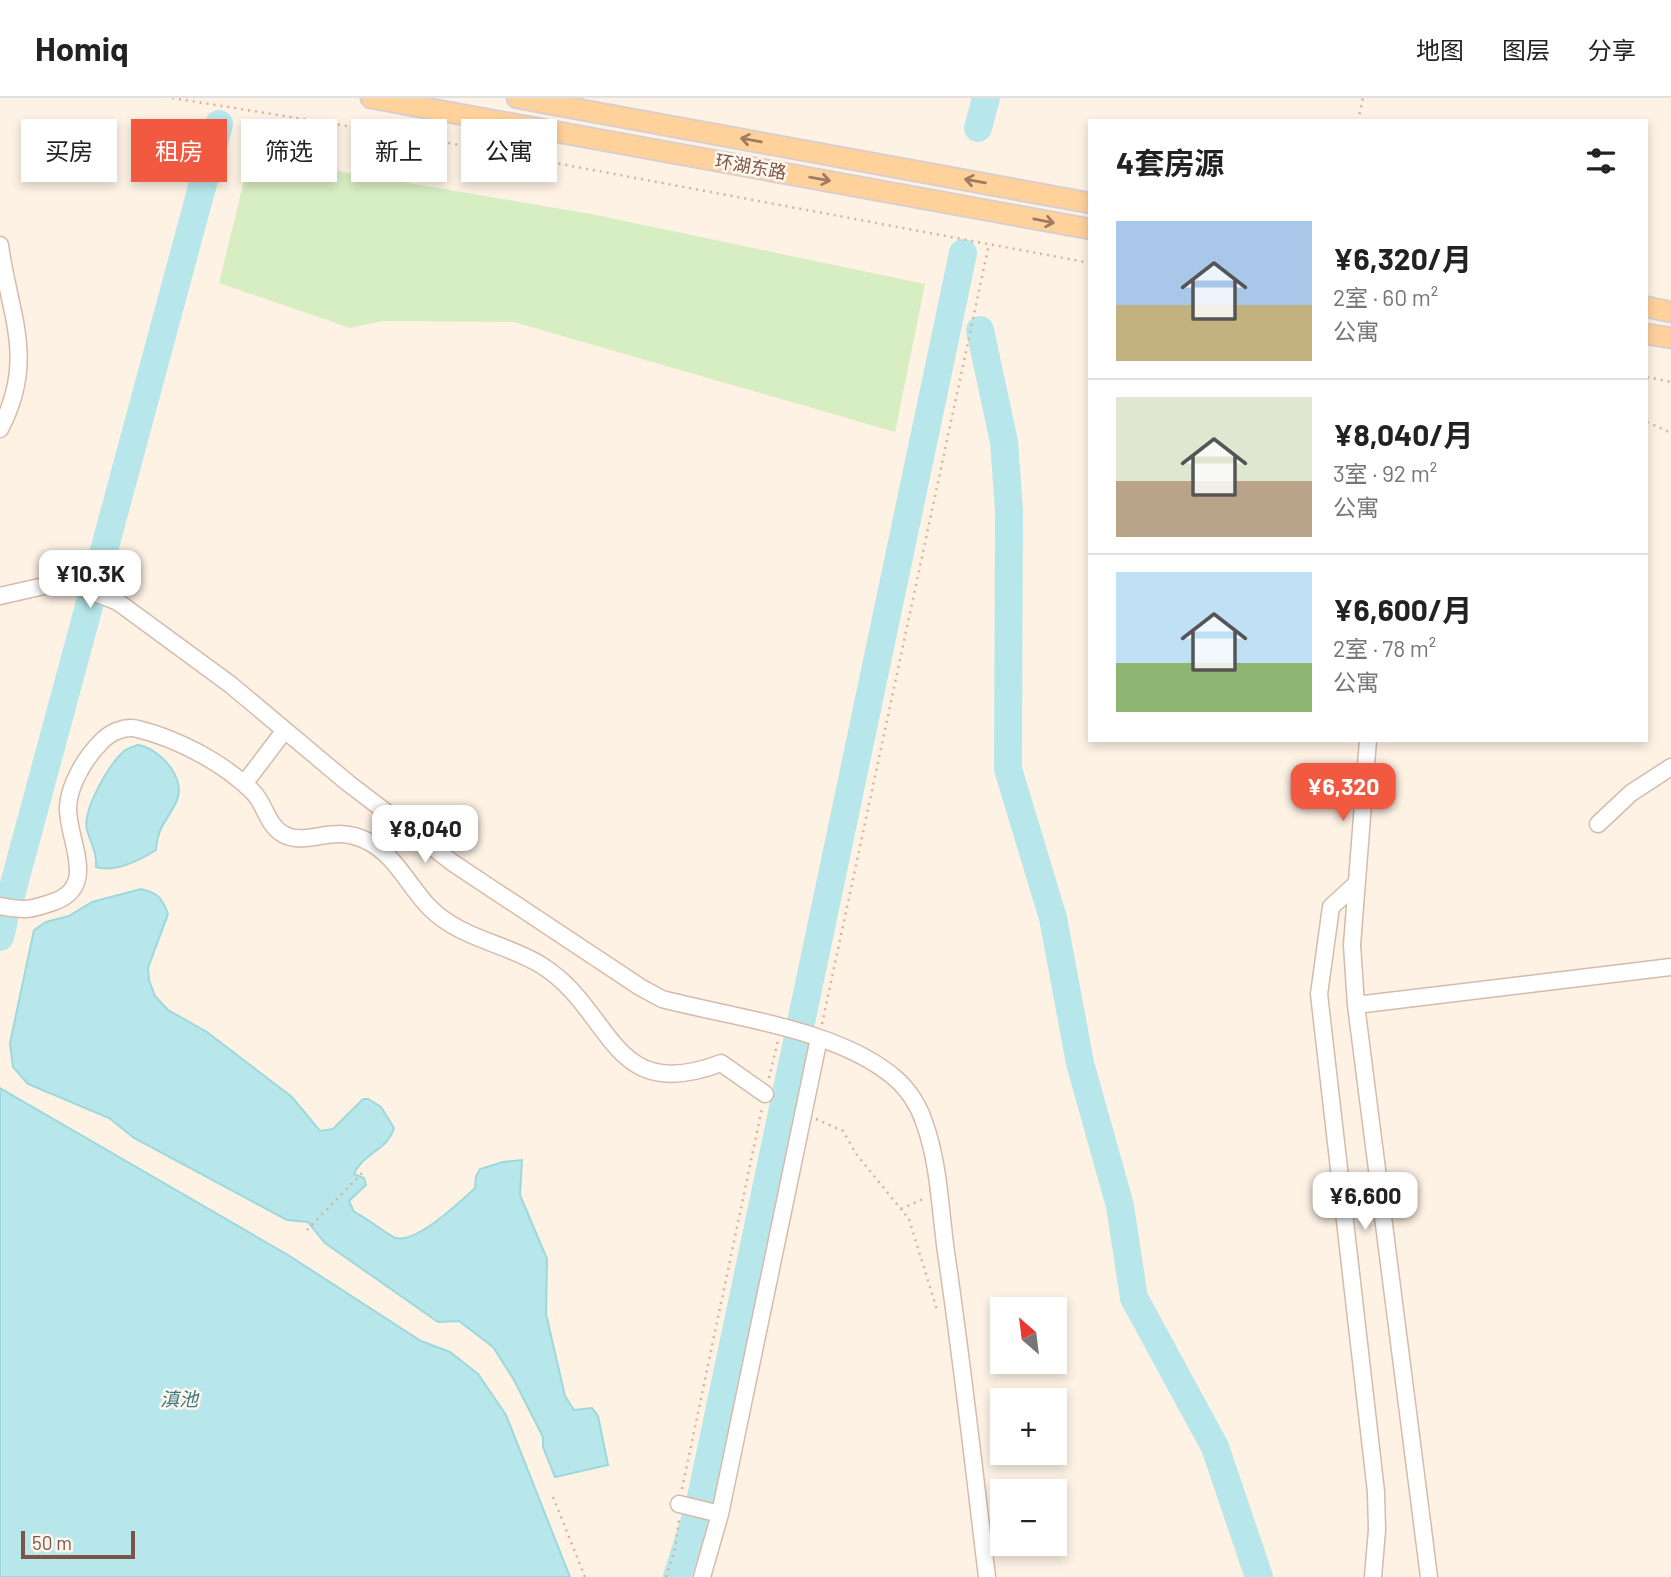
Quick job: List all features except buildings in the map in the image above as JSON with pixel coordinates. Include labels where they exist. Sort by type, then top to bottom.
[{"type":"main road","name":"环湖东路","points":[[371,98],[1088,229]]},
{"type":"main road","name":"环湖东路","points":[[517,98],[1088,203]]},
{"type":"main road","points":[[1648,307],[1671,312]]},
{"type":"main road","points":[[1648,334],[1671,338]]},
{"type":"street","points":[[0,245],[19,338],[17,382],[11,409],[0,429]]},
{"type":"street","points":[[0,596],[57,583],[75,585],[118,602],[231,685],[348,783],[453,863],[640,987],[662,999],[814,1037],[859,1054],[897,1079],[913,1099],[930,1142],[987,1577]]},
{"type":"street","points":[[0,906],[29,911],[66,897],[75,888],[79,873],[78,855],[71,830],[70,795],[80,770],[105,737],[122,729],[135,728],[162,736],[204,757],[244,784],[256,794],[274,827],[284,835],[300,839],[333,833],[354,834],[373,844],[390,859],[429,907],[444,920],[463,933],[521,954],[543,966],[562,982],[605,1035],[636,1064],[652,1072],[673,1075],[696,1073],[721,1063],[765,1094]]},
{"type":"street","points":[[244,784],[285,730]]},
{"type":"street","points":[[1368,742],[1352,945],[1356,1005],[1429,1577]]},
{"type":"street","points":[[1598,824],[1631,793],[1671,767]]},
{"type":"street","points":[[1357,883],[1331,907],[1319,994],[1376,1492],[1377,1530],[1373,1577]]},
{"type":"street","points":[[1356,1005],[1671,967]]},
{"type":"street","points":[[702,1577],[803,1114],[814,1037]]},
{"type":"street","points":[[679,1504],[718,1513]]},
{"type":"path","points":[[173,98],[422,138],[1088,263]]},
{"type":"path","points":[[1358,119],[1363,98]]},
{"type":"path","points":[[814,1037],[989,244]]},
{"type":"path","points":[[1648,377],[1671,382]]},
{"type":"path","points":[[1648,422],[1671,433]]},
{"type":"path","points":[[666,1577],[680,1524],[679,1504],[765,1094],[782,1028]]},
{"type":"path","points":[[803,1114],[843,1131],[857,1155],[909,1219],[939,1320]]},
{"type":"path","points":[[307,1230],[363,1172]]},
{"type":"path","points":[[901,1209],[922,1199],[938,1197]]},
{"type":"path","points":[[553,1497],[585,1577]]},
{"type":"green space","points":[[337,171],[351,173],[351,182],[403,182],[591,214],[925,284],[895,432],[514,322],[383,321],[350,328],[219,283],[244,182],[337,182]]},
{"type":"water","points":[[138,745],[154,752],[169,765],[178,782],[177,800],[161,828],[156,850],[119,867],[96,867],[95,852],[87,830],[89,811],[98,788],[117,758]]},
{"type":"water","points":[[141,889],[159,897],[168,914],[148,968],[155,996],[168,1010],[207,1032],[292,1097],[320,1131],[333,1129],[363,1099],[381,1107],[394,1128],[386,1142],[363,1161],[354,1174],[364,1178],[366,1185],[349,1201],[354,1212],[393,1237],[405,1238],[426,1228],[475,1188],[480,1169],[522,1160],[520,1195],[547,1259],[546,1314],[565,1396],[574,1410],[592,1408],[598,1416],[608,1465],[555,1477],[543,1447],[543,1437],[514,1380],[493,1347],[459,1321],[438,1322],[325,1243],[308,1222],[287,1220],[134,1138],[109,1118],[28,1084],[13,1067],[10,1043],[34,930],[46,922],[69,916],[92,902]]},
{"type":"water","name":"滇池","points":[[0,1088],[288,1255],[421,1341],[450,1352],[478,1374],[506,1415],[570,1577],[0,1577]]},
{"type":"waterway","points":[[978,128],[986,98]]},
{"type":"waterway","points":[[10,899],[203,182]]},
{"type":"waterway","points":[[677,1577],[699,1507],[963,253]]},
{"type":"waterway","points":[[980,330],[1004,442],[1009,510],[1008,769],[1053,918],[1080,1063],[1120,1206],[1134,1298],[1215,1447],[1259,1577]]},
{"type":"waterway","points":[[0,937],[4,920]]}]
